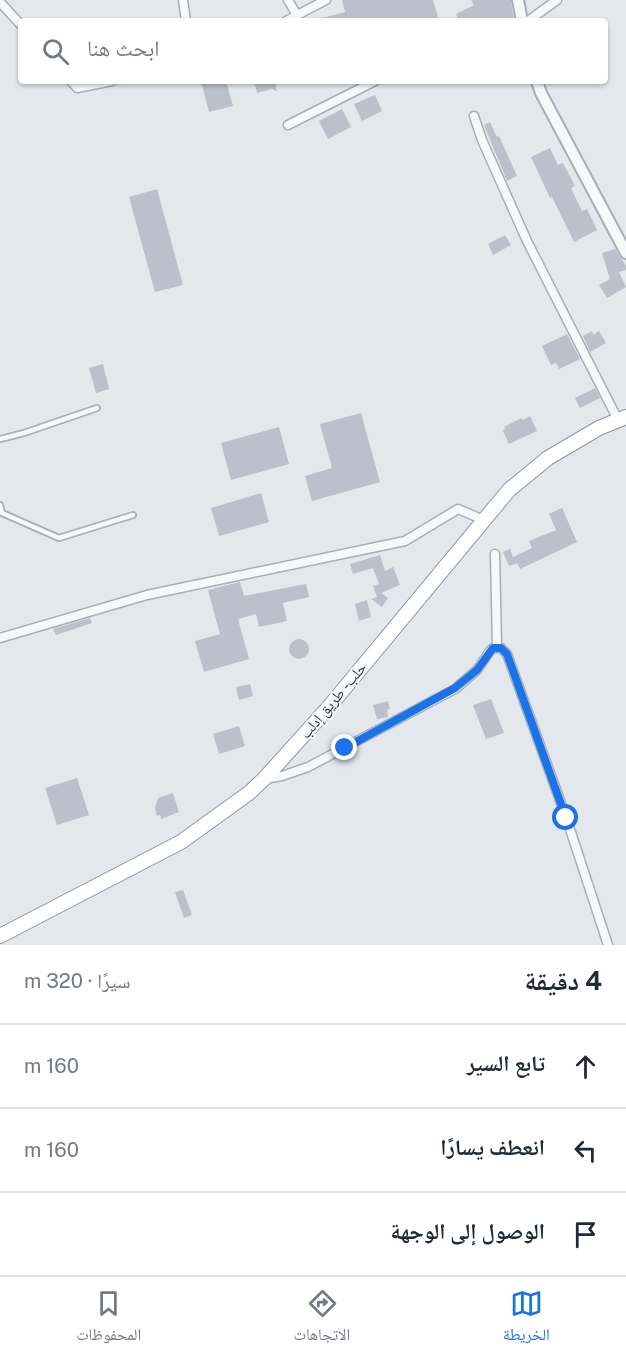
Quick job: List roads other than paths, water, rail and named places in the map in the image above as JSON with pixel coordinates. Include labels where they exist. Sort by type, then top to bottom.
[{"type":"highway","name":"حلب - طريق إدلب","points":[[0,936],[181,843],[249,793],[328,708],[509,490],[549,458],[599,428],[622,418]]},
{"type":"street","points":[[183,0],[186,18]]},
{"type":"street","points":[[288,0],[297,15]]},
{"type":"street","points":[[292,18],[326,0]]},
{"type":"street","points":[[518,0],[521,18]]},
{"type":"street","points":[[532,18],[557,0]]},
{"type":"street","points":[[0,2],[18,22]]},
{"type":"street","points":[[73,84],[77,88],[97,84]]},
{"type":"street","points":[[288,125],[369,84]]},
{"type":"street","points":[[538,84],[626,253]]},
{"type":"street","points":[[474,117],[527,241],[622,418]]},
{"type":"street","points":[[0,638],[147,595],[405,541],[458,509],[484,520]]},
{"type":"street","points":[[495,554],[497,647]]},
{"type":"street","points":[[264,779],[282,776],[308,767],[455,688],[477,670],[490,651],[497,647]]},
{"type":"street","points":[[497,647],[507,654],[566,818],[608,945]]},
{"type":"lane","points":[[0,439],[97,408]]},
{"type":"lane","points":[[0,505],[2,513],[58,538],[133,515]]}]
